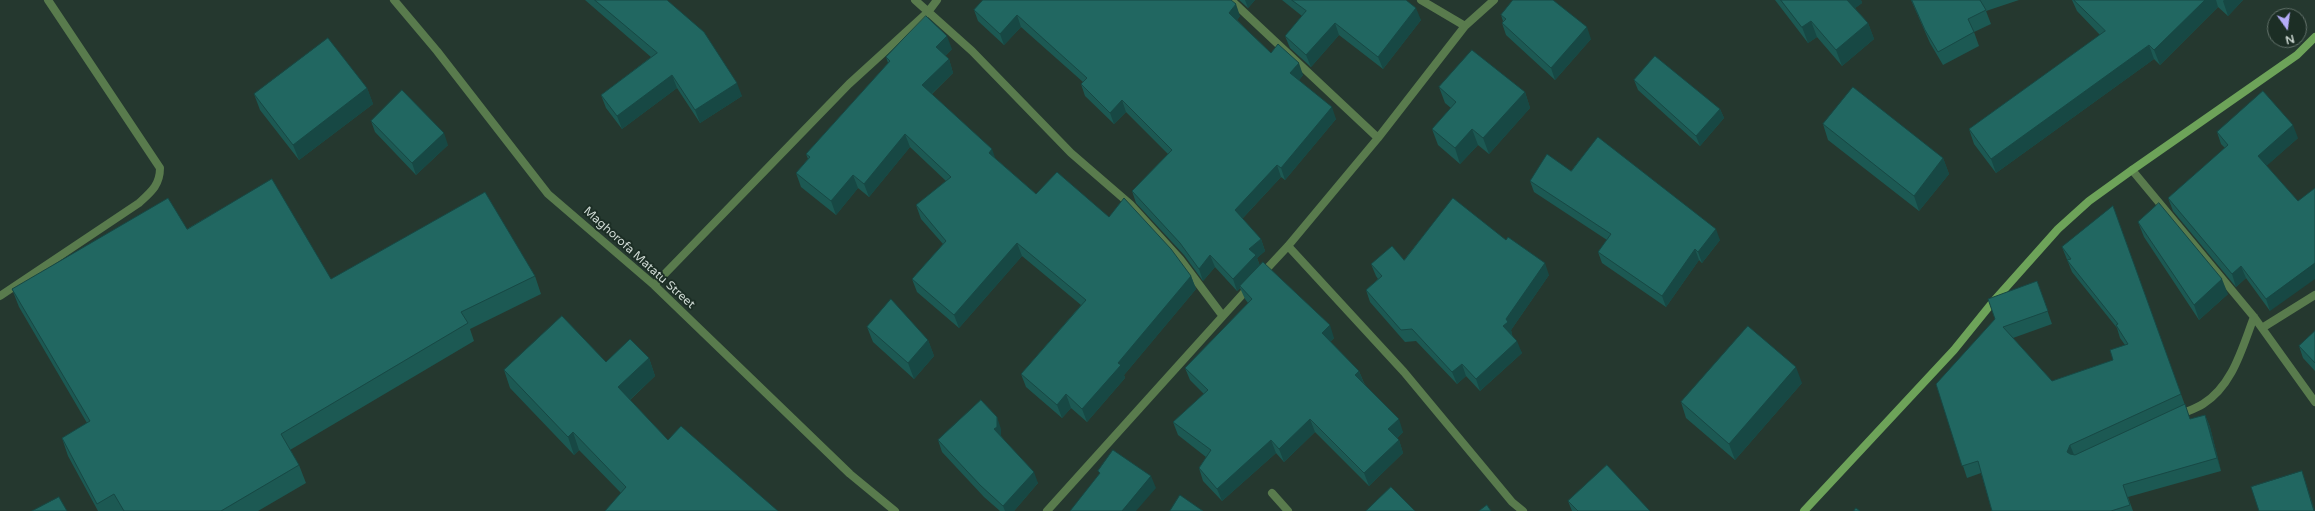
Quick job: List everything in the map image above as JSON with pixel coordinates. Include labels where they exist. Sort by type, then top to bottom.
[{"type":"street","points":[[0,296],[139,202],[158,184],[160,179],[160,168],[48,0]]},
{"type":"street","name":"Maghorofa Matatu Street","points":[[394,0],[437,51],[548,194],[654,285],[850,474],[894,511]]},
{"type":"street","points":[[915,0],[972,51],[1072,153],[1130,204],[1180,259],[1222,315]]},
{"type":"street","points":[[654,285],[849,84],[928,12],[937,0]]},
{"type":"street","points":[[1231,0],[1378,138]]},
{"type":"street","points":[[1421,0],[1465,26]]},
{"type":"street","points":[[1047,511],[1169,377],[1222,315],[1288,246],[1378,138],[1465,26],[1494,0]]},
{"type":"street","points":[[1804,511],[1954,350],[1992,303],[2058,229],[2089,201],[2298,55],[2315,37]]},
{"type":"street","points":[[2132,170],[2254,317],[2315,402]]},
{"type":"street","points":[[1288,246],[1404,372],[1512,502],[1523,511]]},
{"type":"street","points":[[2262,328],[2315,295]]},
{"type":"street","points":[[2168,420],[2203,404],[2224,386],[2235,366],[2254,317]]},
{"type":"street","points":[[1272,493],[1288,511]]},
{"type":"building","points":[[595,0],[667,0],[704,32],[737,83],[695,110],[672,75],[617,116],[601,95],[657,53]]},
{"type":"building","points":[[983,0],[1231,0],[1236,4],[1229,13],[1271,53],[1278,44],[1299,63],[1290,73],[1332,107],[1281,168],[1277,165],[1235,210],[1261,239],[1249,249],[1256,255],[1233,279],[1210,255],[1199,269],[1180,243],[1132,191],[1172,150],[1122,100],[1110,113],[1081,84],[1087,78],[1017,15],[1000,34],[974,10]]},
{"type":"building","points":[[1292,0],[1406,0],[1416,8],[1378,57],[1335,23],[1306,55],[1285,36],[1306,11]]},
{"type":"building","points":[[1513,0],[1553,0],[1587,27],[1551,68],[1502,23],[1506,19],[1501,15]]},
{"type":"building","points":[[1781,0],[1847,0],[1868,23],[1836,50],[1811,21],[1802,27]]},
{"type":"building","points":[[1912,0],[1980,0],[1986,10],[1968,19],[1974,32],[1938,52],[1925,30]]},
{"type":"building","points":[[2074,0],[2205,0],[2154,50],[2149,45],[1991,159],[1969,129],[2105,31]]},
{"type":"building","points":[[926,16],[947,36],[936,47],[949,59],[922,85],[992,149],[989,153],[1036,194],[1057,172],[1109,217],[1124,198],[1171,249],[1191,276],[1118,363],[1121,365],[1082,409],[1066,394],[1057,405],[1021,374],[1086,300],[1017,243],[954,315],[912,279],[946,241],[916,205],[951,177],[905,134],[864,184],[853,175],[831,201],[796,173],[810,157],[806,154],[890,61],[886,57]]},
{"type":"building","points":[[328,38],[367,88],[293,145],[254,94]]},
{"type":"building","points":[[1472,50],[1525,92],[1483,138],[1472,129],[1455,148],[1432,129],[1456,102],[1439,87]]},
{"type":"building","points":[[1655,56],[1720,109],[1696,136],[1634,80]]},
{"type":"building","points":[[1853,87],[1943,158],[1914,196],[1823,124]]},
{"type":"building","points":[[402,90],[444,133],[412,163],[371,121]]},
{"type":"building","points":[[2263,91],[2293,125],[2258,156],[2298,201],[2315,188],[2315,263],[2266,299],[2241,266],[2232,274],[2168,198],[2228,145],[2217,132]]},
{"type":"building","points":[[1598,137],[1716,229],[1698,252],[1695,249],[1662,296],[1598,252],[1611,234],[1530,181],[1547,154],[1571,171]]},
{"type":"building","points":[[272,179],[331,279],[485,192],[535,276],[461,312],[468,323],[281,434],[299,465],[221,511],[124,511],[114,494],[97,504],[62,438],[90,421],[12,289],[168,198],[187,229]]},
{"type":"building","points":[[1453,198],[1506,240],[1508,237],[1545,263],[1506,319],[1508,322],[1503,326],[1517,341],[1476,379],[1462,364],[1452,372],[1412,329],[1401,330],[1366,290],[1382,276],[1371,264],[1392,246],[1404,260]]},
{"type":"building","points":[[2159,203],[2222,279],[2194,305],[2138,222]]},
{"type":"building","points":[[2113,206],[2181,394],[2070,445],[2067,452],[2075,455],[2185,404],[2190,419],[2205,415],[2217,458],[2123,485],[2130,505],[2111,511],[1992,511],[1978,461],[1962,466],[1936,384],[1995,319],[1988,299],[2037,281],[2048,311],[2003,327],[2052,381],[2113,360],[2110,350],[2128,344],[2116,325],[2118,324],[2067,260],[2071,259],[2062,247]]},
{"type":"building","points":[[1263,262],[1330,325],[1322,333],[1359,371],[1355,375],[1399,419],[1388,429],[1399,440],[1364,473],[1310,419],[1279,449],[1271,440],[1217,489],[1199,468],[1211,450],[1173,422],[1208,390],[1185,368],[1252,299],[1240,286]]},
{"type":"building","points":[[891,299],[928,340],[908,363],[867,327]]},
{"type":"building","points":[[562,316],[606,362],[630,339],[649,358],[618,387],[668,440],[681,426],[778,511],[605,511],[626,487],[573,432],[568,437],[504,370]]},
{"type":"building","points":[[1748,326],[1796,367],[1729,444],[1681,402]]},
{"type":"building","points":[[2315,331],[2315,363],[2299,346]]},
{"type":"building","points":[[981,400],[997,417],[997,427],[994,429],[1034,472],[1003,506],[980,485],[938,440]]},
{"type":"building","points":[[1113,450],[1151,476],[1122,511],[1070,511],[1100,473],[1098,471]]},
{"type":"building","points":[[1607,465],[1650,511],[1578,511],[1568,501]]},
{"type":"building","points":[[2302,471],[2314,511],[2259,511],[2251,487]]},
{"type":"building","points":[[1391,487],[1415,511],[1366,511]]},
{"type":"building","points":[[1180,495],[1203,511],[1170,511]]},
{"type":"building","points":[[59,497],[67,511],[32,511]]},
{"type":"building","points":[[1487,505],[1491,511],[1479,511]]}]
